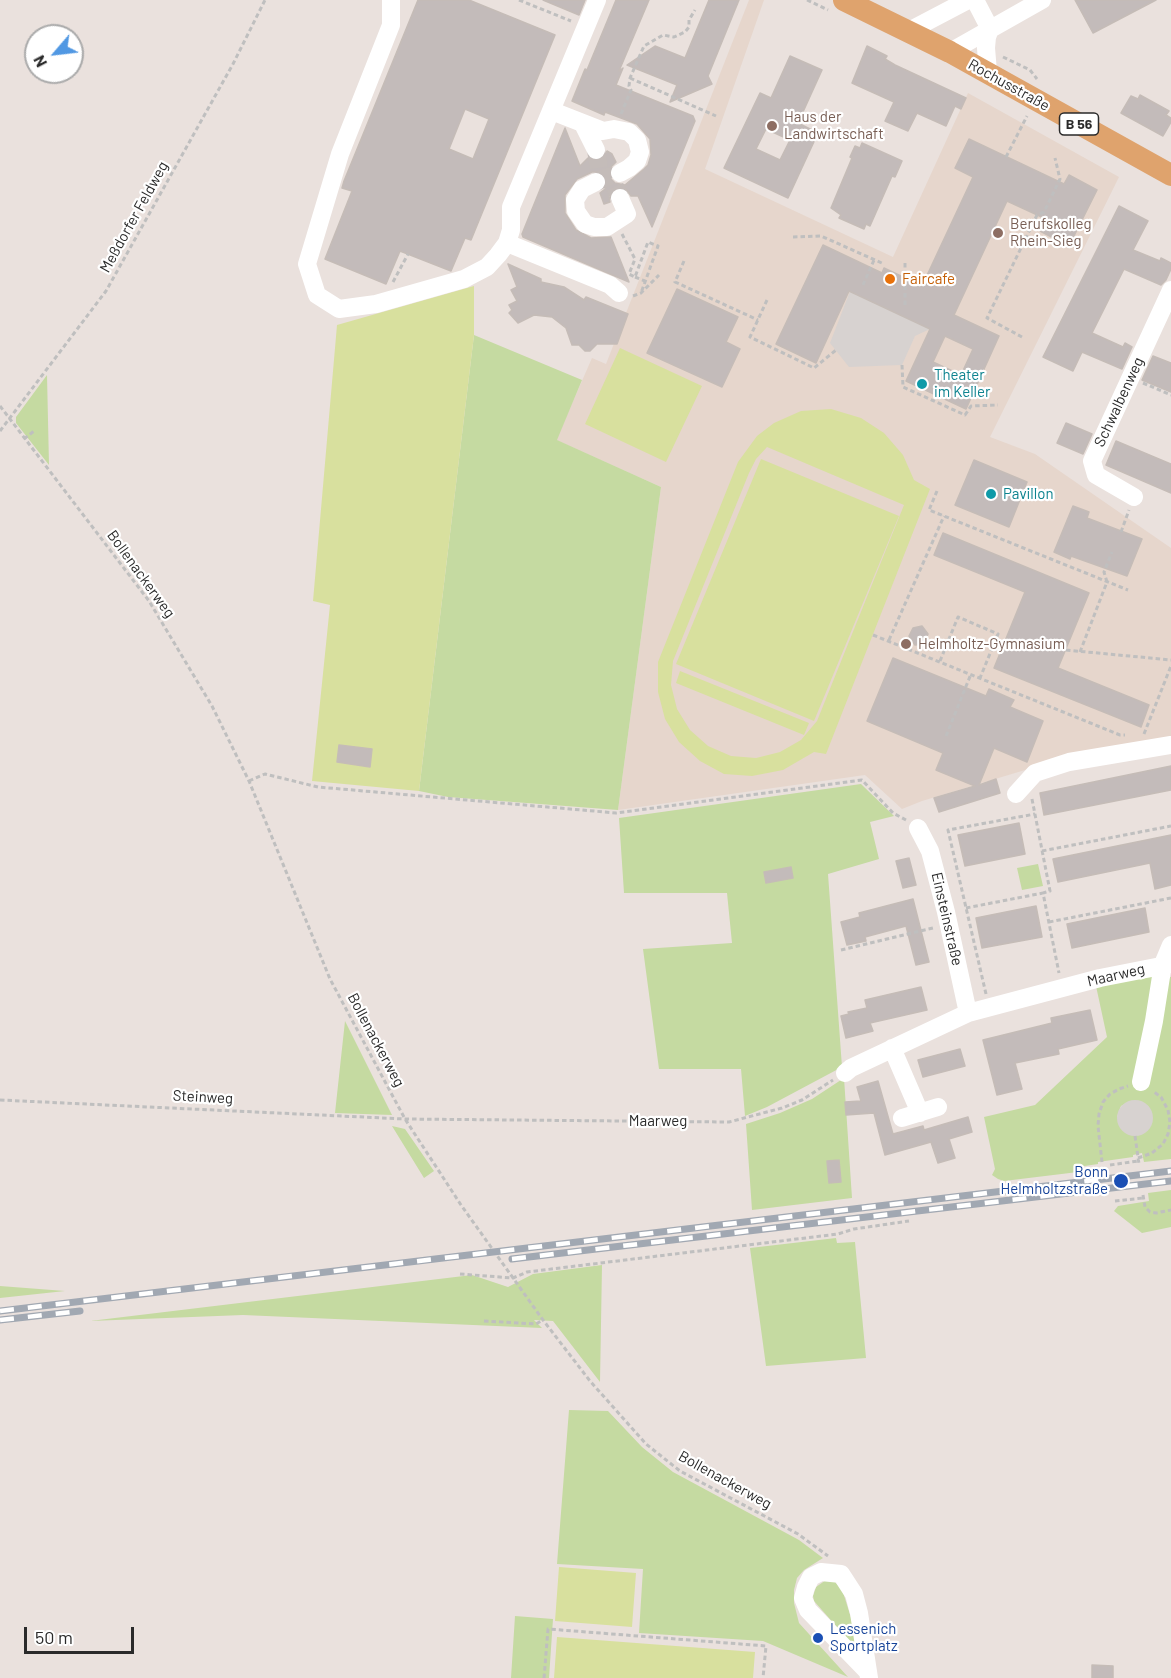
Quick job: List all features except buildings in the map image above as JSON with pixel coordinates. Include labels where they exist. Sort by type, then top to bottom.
[{"type":"main road","name":"Rochusstraße","points":[[844,0],[988,72],[1171,175]]},
{"type":"street","points":[[391,0],[391,26],[340,154],[307,264],[317,295],[339,309],[395,299],[464,279],[487,267],[507,243],[511,230],[511,207],[597,0]]},
{"type":"street","points":[[975,0],[990,29],[986,48],[988,72]]},
{"type":"street","points":[[942,48],[990,29],[1042,0]]},
{"type":"street","points":[[909,31],[962,3]]},
{"type":"street","points":[[942,48],[962,3]]},
{"type":"street","points":[[552,111],[603,131],[614,129],[629,132],[637,140],[640,152],[637,161],[620,173]]},
{"type":"street","points":[[583,124],[596,150]]},
{"type":"street","points":[[596,182],[582,189],[575,206],[579,219],[585,224],[607,227],[627,214],[620,198]]},
{"type":"street","points":[[507,243],[610,285],[619,293]]},
{"type":"street","name":"Schwalbenweg","points":[[1134,497],[1096,475],[1092,461],[1171,290]]},
{"type":"street","points":[[1016,794],[1035,773],[1070,762],[1171,745]]},
{"type":"street","name":"Einsteinstraße","points":[[918,828],[930,850],[967,1009]]},
{"type":"street","points":[[1142,1086],[1171,945]]},
{"type":"street","name":"Maarweg","points":[[845,1073],[967,1009],[1167,964]]},
{"type":"street","points":[[892,1048],[920,1113]]},
{"type":"street","points":[[902,1118],[938,1107]]},
{"type":"street","points":[[821,1572],[841,1574],[854,1594],[860,1613],[868,1675],[808,1610],[803,1598],[811,1577],[821,1572]]},
{"type":"path","name":"Meßdorfer Feldweg","points":[[0,431],[106,291],[233,64],[265,0]]},
{"type":"path","points":[[519,0],[586,27]]},
{"type":"path","points":[[614,129],[631,90],[628,86],[630,78],[644,46],[663,35],[674,37],[686,32],[695,10]]},
{"type":"path","points":[[986,48],[995,50],[1003,57],[1030,70],[1042,85]]},
{"type":"path","points":[[630,78],[716,116]]},
{"type":"path","points":[[1006,157],[1029,112]]},
{"type":"path","points":[[1022,337],[987,318],[1037,214],[1044,212],[1060,179],[1054,158]]},
{"type":"path","points":[[616,221],[635,259],[629,274],[645,281]]},
{"type":"path","points":[[793,237],[820,236],[884,264]]},
{"type":"path","points":[[635,277],[648,242],[658,246],[640,293]]},
{"type":"path","points":[[393,283],[408,254]]},
{"type":"path","points":[[863,285],[874,260]]},
{"type":"path","points":[[684,261],[675,282],[758,320]]},
{"type":"path","points":[[905,263],[905,305]]},
{"type":"path","points":[[767,300],[750,337],[814,368],[836,350]]},
{"type":"path","points":[[902,365],[903,387],[965,416],[971,406],[998,405]]},
{"type":"path","points":[[1131,378],[1171,395]]},
{"type":"path","name":"Bollenackerweg","points":[[0,406],[149,601],[212,706],[249,781],[330,979],[405,1119],[461,1205],[543,1320],[590,1381],[646,1444],[680,1471],[798,1534],[827,1554],[841,1574]]},
{"type":"path","points":[[24,439],[34,431]]},
{"type":"path","points":[[937,491],[929,510],[1128,590]]},
{"type":"path","points":[[890,640],[944,516]]},
{"type":"path","points":[[1121,532],[1126,517]]},
{"type":"path","points":[[1080,652],[1107,582],[1104,573],[1112,552]]},
{"type":"path","points":[[940,661],[958,617],[998,633],[980,678]]},
{"type":"path","points":[[873,634],[1120,735],[1132,735]]},
{"type":"path","points":[[1066,650],[1171,660]]},
{"type":"path","points":[[1144,734],[1171,666]]},
{"type":"path","points":[[946,736],[971,674]]},
{"type":"path","points":[[249,781],[266,774],[318,787],[616,813],[862,780],[893,813],[918,828]]},
{"type":"path","points":[[966,908],[1050,891],[1035,814],[948,830],[966,908],[987,999],[967,1009]]},
{"type":"path","points":[[1042,851],[1171,826]]},
{"type":"path","points":[[1043,893],[1062,988]]},
{"type":"path","points":[[1049,922],[1171,898]]},
{"type":"path","points":[[841,950],[938,927]]},
{"type":"path","name":"Maarweg","points":[[405,1119],[729,1122],[792,1104],[845,1073]]},
{"type":"path","points":[[1102,1162],[1098,1126],[1103,1102],[1119,1089],[1142,1086],[1161,1098],[1168,1110],[1170,1122],[1168,1134],[1163,1144],[1152,1154],[1138,1161],[1110,1165]]},
{"type":"path","name":"Steinweg","points":[[0,1100],[405,1119]]},
{"type":"path","points":[[1135,1136],[1138,1161]]},
{"type":"path","points":[[1115,1201],[1143,1197],[1145,1207],[1150,1212],[1171,1210]]},
{"type":"path","points":[[460,1274],[513,1278],[527,1272],[838,1234],[854,1229],[909,1221]]},
{"type":"path","points":[[484,1321],[536,1324],[543,1320]]},
{"type":"path","points":[[544,1678],[548,1629],[766,1646],[764,1678]]},
{"type":"shaded area","name":"Helmholtz-Gymnasium","points":[[749,0],[764,0],[705,169],[893,257],[968,93],[1119,177],[990,437],[1035,454],[1171,548],[1171,740],[1055,761],[902,809],[865,775],[618,810],[661,487],[556,440],[592,358],[606,364]]},
{"type":"shaded area","points":[[854,281],[934,319],[930,329],[915,336],[902,365],[849,367],[830,343]]},
{"type":"shaded area","points":[[1135,1100],[1148,1105],[1153,1118],[1148,1131],[1135,1136],[1122,1131],[1117,1118],[1122,1105]]},
{"type":"green space","points":[[474,286],[474,335],[419,791],[312,781],[330,605],[313,601],[337,325]]},
{"type":"green space","points":[[474,335],[582,380],[557,440],[661,487],[618,810],[448,797],[419,791]]},
{"type":"green space","points":[[620,348],[702,386],[666,462],[585,424]]},
{"type":"green space","points":[[47,375],[49,465],[16,423],[16,417]]},
{"type":"green space","points":[[831,409],[861,418],[884,433],[903,455],[914,480],[930,489],[826,754],[814,752],[783,770],[752,776],[724,774],[700,761],[679,742],[665,719],[658,692],[658,662],[738,462],[757,436],[774,423],[801,411]],"holes":[[[767,447],[904,505],[817,721],[801,740],[780,752],[756,758],[731,756],[708,746],[690,730],[677,709],[671,685],[673,661],[756,459]]]},
{"type":"green space","points":[[761,459],[899,516],[814,721],[676,664]]},
{"type":"green space","points":[[680,671],[809,723],[804,735],[676,683]]},
{"type":"green space","points":[[861,784],[894,816],[870,822],[879,859],[828,874],[842,1067],[767,1107],[745,1116],[741,1069],[659,1069],[643,949],[732,943],[727,893],[624,893],[619,818]]},
{"type":"green space","points":[[1038,864],[1043,886],[1022,890],[1017,868]]},
{"type":"green space","points":[[1147,975],[1171,977],[1171,1159],[1144,1162],[1142,1153],[1133,1155],[1133,1157],[1078,1167],[1078,1172],[1004,1181],[998,1179],[992,1175],[995,1169],[984,1117],[1035,1105],[1107,1037],[1096,986]],"holes":[[[1137,1101],[1149,1107],[1117,1117],[1121,1106]]]},
{"type":"green space","points":[[345,1021],[392,1115],[335,1113]]},
{"type":"green space","points":[[844,1078],[852,1198],[752,1210],[746,1124],[812,1099]]},
{"type":"green space","points":[[392,1126],[405,1129],[434,1171],[424,1178]]},
{"type":"green space","points":[[1171,1190],[1171,1227],[1142,1233],[1114,1211],[1118,1206],[1149,1201],[1148,1193]]},
{"type":"green space","points":[[836,1238],[837,1243],[855,1242],[866,1358],[766,1366],[750,1248]]},
{"type":"green space","points":[[602,1265],[600,1382],[553,1321],[534,1320],[542,1328],[243,1315],[90,1321],[472,1275],[508,1287],[533,1274]]},
{"type":"green space","points":[[0,1286],[65,1291],[0,1298]]},
{"type":"green space","points":[[569,1410],[608,1411],[642,1447],[673,1472],[799,1540],[823,1558],[804,1570],[797,1578],[794,1603],[799,1623],[848,1677],[763,1641],[639,1633],[643,1569],[557,1564]]},
{"type":"green space","points":[[559,1567],[636,1573],[632,1627],[555,1621]]},
{"type":"green space","points":[[826,1580],[835,1582],[842,1589],[858,1640],[856,1644],[851,1643],[814,1601],[816,1587]]},
{"type":"green space","points":[[515,1616],[553,1619],[549,1678],[511,1678]]},
{"type":"green space","points":[[557,1637],[755,1652],[753,1678],[554,1678]]},
{"type":"tunnel","points":[[596,150],[601,180]]},
{"type":"tunnel","points":[[596,182],[610,176],[620,198]]},
{"type":"railway","points":[[0,1311],[1171,1171]]},
{"type":"railway","points":[[512,1259],[1171,1181]]},
{"type":"railway","points":[[0,1320],[80,1311]]},
{"type":"place","name":"Haus der Landwirtschaft","points":[[772,126]]},
{"type":"place","name":"Berufskolleg Rhein-Sieg","points":[[998,233]]},
{"type":"place","name":"Faircafe","points":[[890,279]]},
{"type":"place","name":"Theater im Keller","points":[[922,384]]},
{"type":"place","name":"Pavillon","points":[[991,494]]},
{"type":"place","name":"Helmholtz-Gymnasium","points":[[906,644]]},
{"type":"place","name":"Bonn Helmholtzstraße","points":[[1121,1181]]},
{"type":"place","name":"Lessenich Sportplatz","points":[[818,1638]]}]
